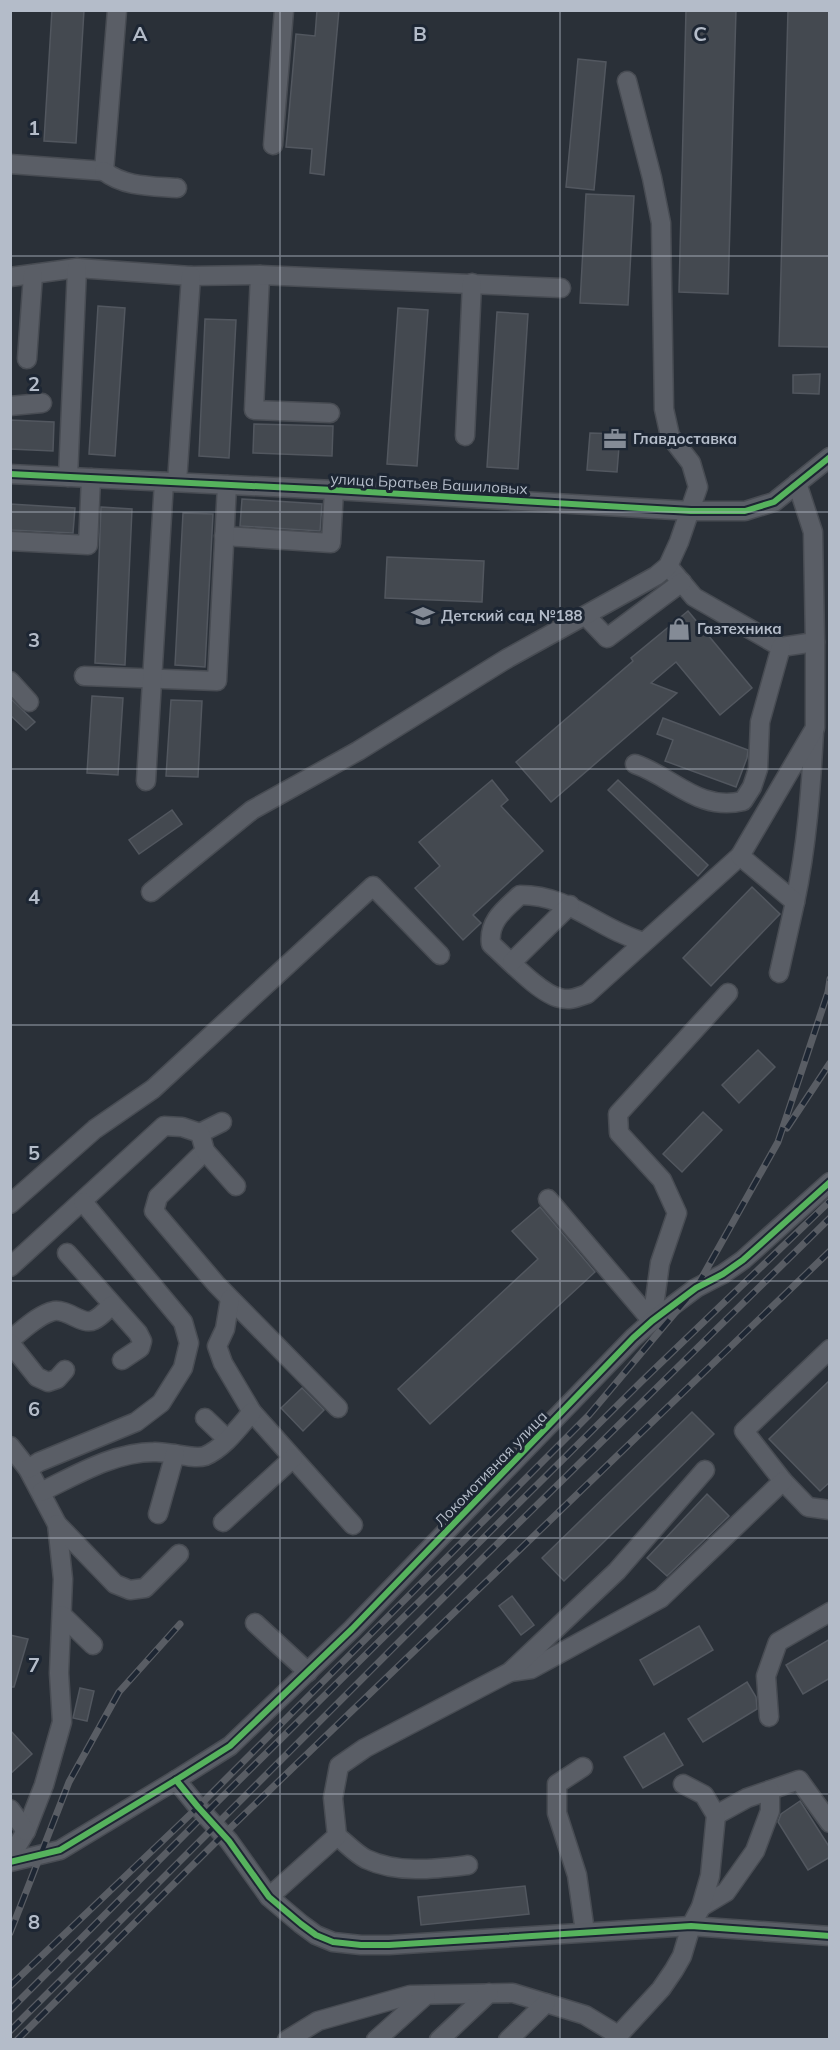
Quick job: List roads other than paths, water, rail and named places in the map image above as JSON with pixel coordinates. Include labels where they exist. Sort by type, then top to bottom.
[{"type":"street","points":[[104,171],[117,10]]},
{"type":"street","points":[[273,145],[284,10]]},
{"type":"street","points":[[151,892],[252,810],[358,751],[508,658],[656,576],[668,566],[691,511],[698,487],[691,463],[670,436],[664,409],[661,223],[627,81]]},
{"type":"street","points":[[10,164],[104,171],[114,180],[177,188]]},
{"type":"street","points":[[68,477],[77,268]]},
{"type":"street","points":[[10,277],[77,268],[191,276],[260,275],[561,288]]},
{"type":"street","points":[[27,359],[33,275]]},
{"type":"street","points":[[260,275],[254,410],[330,413]]},
{"type":"street","points":[[146,781],[152,678],[191,276]]},
{"type":"street","points":[[465,436],[472,283]]},
{"type":"street","points":[[10,406],[42,404]]},
{"type":"street","name":"улица Братьев Башиловых","points":[[10,474],[691,511],[745,511],[774,502],[830,458]]},
{"type":"street","points":[[10,541],[88,545],[91,478]]},
{"type":"street","points":[[779,973],[803,864],[815,728],[813,532],[797,483]]},
{"type":"street","points":[[84,676],[217,681],[226,484]]},
{"type":"street","points":[[224,536],[331,543],[334,490]]},
{"type":"street","points":[[668,566],[694,597],[781,647],[815,642]]},
{"type":"street","points":[[585,615],[607,638],[682,582]]},
{"type":"street","points":[[635,764],[684,791],[714,803],[730,805],[743,801],[752,787],[758,769],[760,722],[781,647]]},
{"type":"street","points":[[10,681],[29,702]]},
{"type":"street","points":[[644,942],[632,939],[570,905],[538,895],[520,895],[496,917],[489,933],[491,944],[547,993],[561,999],[573,999],[587,994],[740,856],[815,728]]},
{"type":"street","points":[[740,856],[795,902]]},
{"type":"street","points":[[10,1204],[95,1129],[153,1089],[373,886],[440,955]]},
{"type":"street","points":[[512,962],[570,905]]},
{"type":"street","points":[[652,1321],[660,1263],[676,1213],[662,1180],[619,1133],[618,1114],[728,993]]},
{"type":"street","points":[[10,1268],[164,1126],[182,1127],[200,1133],[222,1122]]},
{"type":"street","points":[[200,1133],[205,1151],[236,1186]]},
{"type":"street","points":[[205,1151],[158,1197],[154,1211],[230,1299],[338,1408]]},
{"type":"street","name":"Локомотивная улица","points":[[10,1862],[60,1850],[230,1746],[308,1672],[633,1338],[696,1288],[743,1260],[830,1182]]},
{"type":"street","points":[[548,1199],[652,1321]]},
{"type":"street","points":[[28,1469],[39,1462],[136,1422],[161,1402],[183,1368],[189,1343],[183,1322],[83,1202]]},
{"type":"street","points":[[67,1253],[138,1333],[142,1341],[141,1348],[122,1360]]},
{"type":"street","points":[[230,1299],[225,1329],[218,1346],[223,1363],[252,1412],[353,1525]]},
{"type":"street","points":[[65,1370],[57,1379],[48,1382],[37,1377],[10,1341],[47,1313],[57,1311],[71,1314],[85,1322],[94,1320],[112,1305]]},
{"type":"street","points":[[830,1349],[744,1431],[783,1481],[808,1507],[830,1510]]},
{"type":"street","points":[[41,1492],[92,1467],[131,1454],[156,1451],[201,1457],[215,1451],[252,1412]]},
{"type":"street","points":[[205,1418],[227,1439]]},
{"type":"street","points":[[10,1446],[28,1469],[57,1524],[114,1584],[130,1590],[145,1588],[179,1554]]},
{"type":"street","points":[[158,1514],[175,1454]]},
{"type":"street","points":[[223,1522],[293,1458]]},
{"type":"street","points":[[468,1865],[429,1870],[392,1867],[365,1858],[337,1836],[333,1798],[339,1766],[365,1748],[510,1672],[617,1571],[705,1470]]},
{"type":"street","points":[[510,1672],[531,1669],[661,1598],[783,1481]]},
{"type":"street","points":[[10,1858],[26,1831],[44,1785],[62,1722],[59,1673],[63,1579],[57,1524]]},
{"type":"street","points":[[769,1717],[766,1676],[778,1642],[830,1612]]},
{"type":"street","points":[[62,1615],[93,1645]]},
{"type":"street","points":[[255,1623],[308,1672]]},
{"type":"street","points":[[584,1767],[557,1784],[557,1813],[577,1875],[585,1932]]},
{"type":"street","points":[[176,1780],[229,1840],[269,1897],[316,1935],[333,1942],[361,1945],[691,1926],[830,1936]]},
{"type":"street","points":[[716,1815],[747,1798],[799,1780],[830,1823]]},
{"type":"street","points":[[287,2040],[318,2021],[410,1995],[489,1993],[513,1993],[585,2015],[616,2037],[662,1989],[682,1956],[710,1876],[716,1815],[704,1795],[683,1784]]},
{"type":"street","points":[[701,1907],[726,1892],[755,1851],[770,1811],[770,1790]]},
{"type":"street","points":[[10,1809],[26,1831]]},
{"type":"street","points":[[269,1897],[337,1836]]},
{"type":"street","points":[[439,2040],[489,1993]]},
{"type":"street","points":[[376,2040],[426,1995]]},
{"type":"street","points":[[508,2040],[546,2003]]},
{"type":"railway","points":[[10,1986],[198,1807],[589,1415],[696,1288],[778,1142],[828,992],[830,979]]},
{"type":"railway","points":[[787,1128],[830,1063]]},
{"type":"railway","points":[[10,2010],[642,1381],[830,1201]]},
{"type":"railway","points":[[10,2031],[486,1555],[830,1218]]},
{"type":"railway","points":[[17,2040],[223,1835],[830,1251]]},
{"type":"railway","points":[[10,1933],[69,1782],[119,1692],[180,1624]]},
{"type":"place","name":"Главдоставка","points":[[615,439]]},
{"type":"place","name":"Детский сад №188","points":[[423,616]]},
{"type":"place","name":"Газтехника","points":[[679,629]]}]
